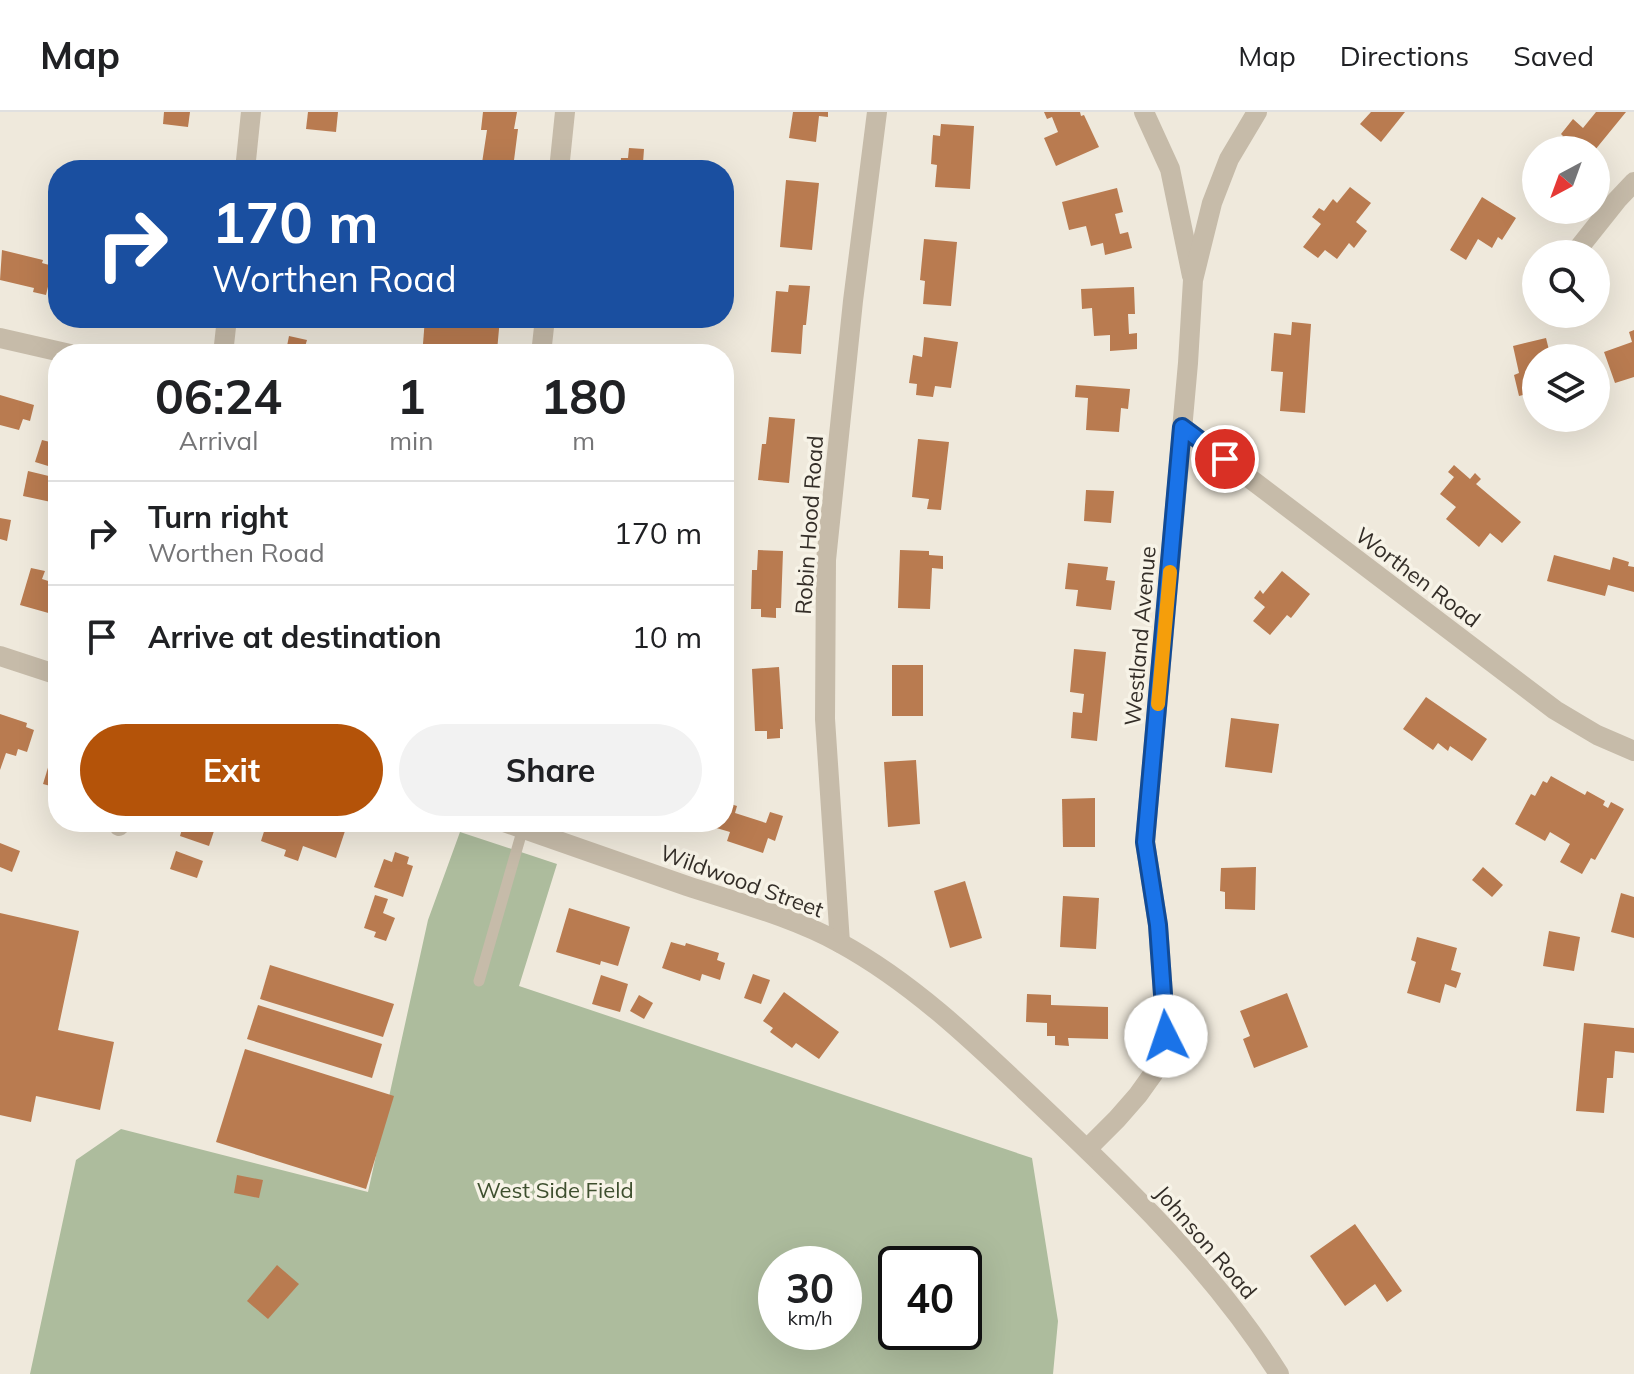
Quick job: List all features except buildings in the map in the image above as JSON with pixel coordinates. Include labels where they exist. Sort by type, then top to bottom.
[{"type":"street","points":[[246,160],[251,112]]},
{"type":"street","points":[[560,160],[565,112]]},
{"type":"street","name":"Robin Hood Road","points":[[840,943],[825,719],[826,560],[853,301],[877,112]]},
{"type":"street","points":[[1144,112],[1170,169],[1193,280]]},
{"type":"street","name":"Westland Avenue","points":[[1087,1149],[1117,1119],[1153,1074],[1166,1036],[1158,925],[1145,842],[1193,280],[1212,203],[1229,159],[1257,112]]},
{"type":"street","points":[[1585,240],[1634,182]]},
{"type":"street","points":[[0,338],[48,349]]},
{"type":"street","name":"Worthen Road","points":[[1182,427],[1555,710],[1597,735],[1634,751]]},
{"type":"street","points":[[0,656],[48,672]]},
{"type":"street","name":"Wildwood Street","points":[[533,832],[787,919],[840,943],[918,995],[1087,1149]]},
{"type":"street","name":"Johnson Road","points":[[1087,1149],[1120,1180],[1213,1282],[1279,1374]]},
{"type":"lane","points":[[479,981],[511,832]]},
{"type":"green space","name":"West Side Field","points":[[460,832],[557,864],[519,986],[1032,1158],[1058,1321],[1053,1374],[30,1374],[76,1160],[121,1129],[368,1192],[428,920]]},
{"type":"slow traffic","points":[[1158,704],[1170,572]]},
{"type":"route","points":[[1166,1036],[1158,925],[1145,842],[1182,427],[1225,459]]}]
